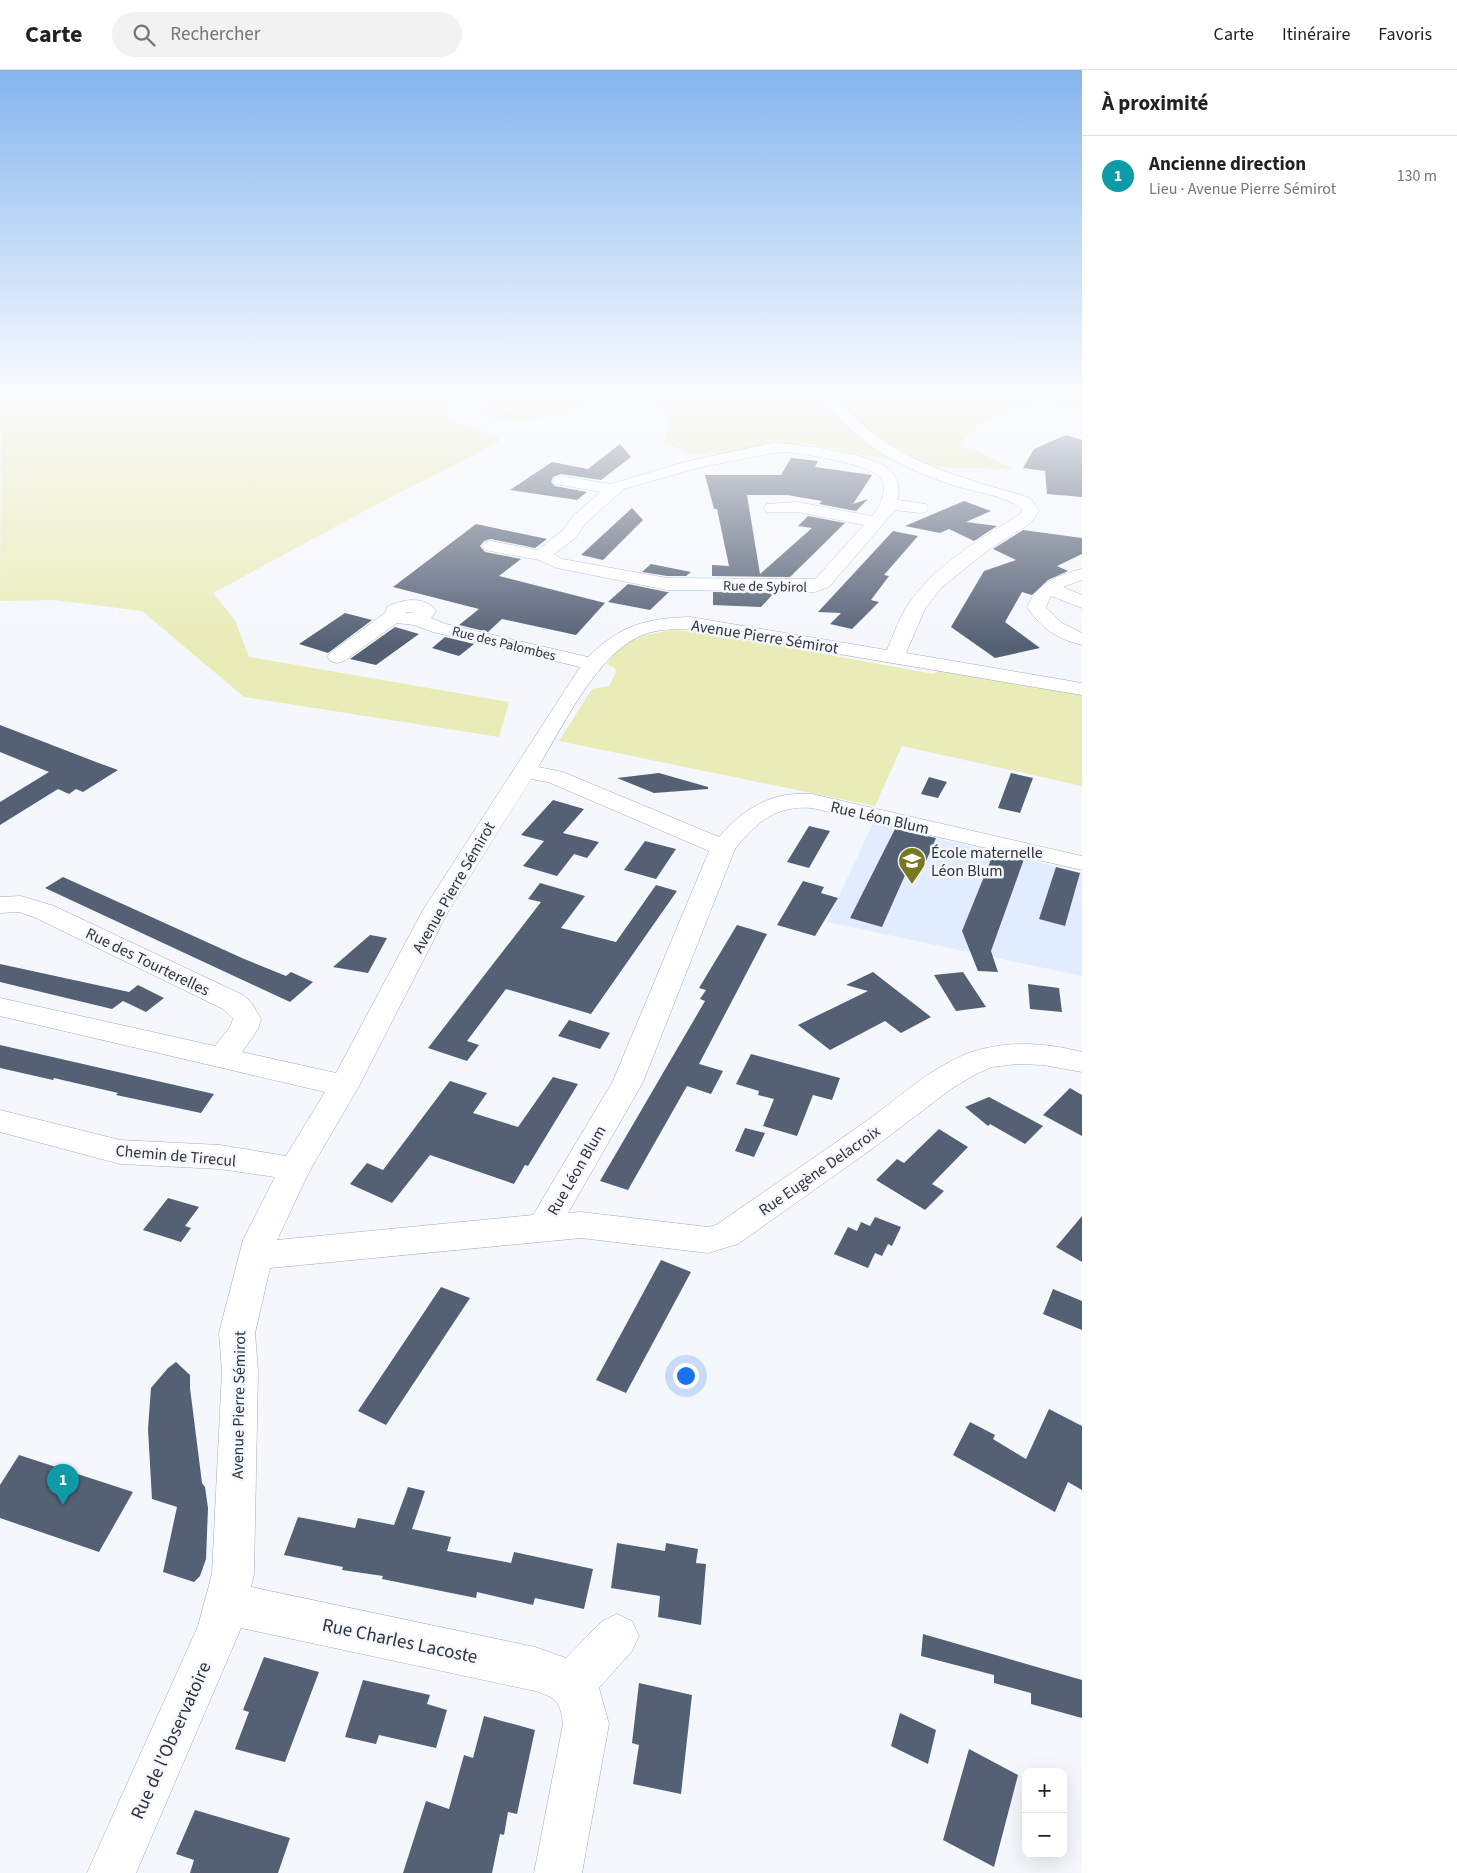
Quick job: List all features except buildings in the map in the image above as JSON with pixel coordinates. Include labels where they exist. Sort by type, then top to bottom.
[{"type":"street","points":[[544,556],[545,552],[569,534],[580,519],[612,489],[627,482],[645,477]]},
{"type":"street","points":[[889,477],[890,504],[920,508]]},
{"type":"street","points":[[894,658],[916,607],[928,592],[968,556],[1025,520],[1031,510],[1024,502],[1015,498],[946,477]]},
{"type":"street","points":[[561,481],[612,489]]},
{"type":"street","name":"Rue de Sybirol","points":[[491,546],[544,556],[556,563],[649,582],[686,585],[815,586],[822,583],[890,504]]},
{"type":"street","points":[[772,508],[797,507],[876,522]]},
{"type":"street","points":[[1082,574],[1049,588],[1040,595],[1036,607],[1044,618],[1058,630],[1082,638]]},
{"type":"street","points":[[686,585],[690,623]]},
{"type":"street","points":[[1049,588],[1082,602]]},
{"type":"street","name":"Rue des Palombes","points":[[337,657],[395,616],[416,619],[440,628],[592,664]]},
{"type":"street","name":"Avenue Pierre Sémirot","points":[[226,1606],[233,1574],[240,1371],[237,1333],[260,1240],[294,1170],[344,1086],[436,910],[523,770],[592,664],[615,642],[637,630],[669,623],[690,623],[894,658],[939,663],[1082,689]]},
{"type":"street","points":[[523,770],[555,777],[723,848]]},
{"type":"street","name":"Rue Léon Blum","points":[[256,1256],[543,1227],[628,1082],[723,848],[730,837],[769,807],[778,803],[800,800],[1082,863]]},
{"type":"street","name":"Rue des Tourterelles","points":[[0,905],[20,904],[45,912],[241,1008],[247,1019],[244,1029],[224,1056]]},
{"type":"street","points":[[0,1007],[224,1056],[344,1086]]},
{"type":"street","name":"Rue Eugène Delacroix","points":[[543,1227],[582,1225],[708,1240],[726,1235],[885,1124],[959,1069],[979,1060],[1010,1054],[1040,1054],[1082,1062]]},
{"type":"street","name":"Chemin de Tirecul","points":[[0,1121],[120,1152],[220,1157],[272,1164],[294,1170]]},
{"type":"street","name":"Rue Charles Lacoste","points":[[226,1606],[256,1609],[535,1670],[572,1684]]},
{"type":"street","name":"Rue de l'Observatoire","points":[[111,1873],[219,1629],[226,1606]]},
{"type":"street","points":[[558,1873],[586,1724],[583,1699],[572,1684],[617,1636]]},
{"type":"shaded area","points":[[873,823],[1082,873],[1082,976],[827,922]]},
{"type":"green space","points":[[1,477],[431,477],[213,593],[235,620],[249,657],[509,702],[499,737],[244,697],[142,611],[55,600],[0,601]]},
{"type":"green space","points":[[672,630],[702,632],[934,674],[939,669],[1082,694],[1082,786],[902,746],[875,806],[559,741],[592,689],[609,686],[616,672],[615,668],[607,664],[620,646],[645,635]]},
{"type":"place","name":"École maternelle Léon Blum","points":[[912,885]]},
{"type":"place","name":"Ancienne direction","points":[[63,1505]]}]
